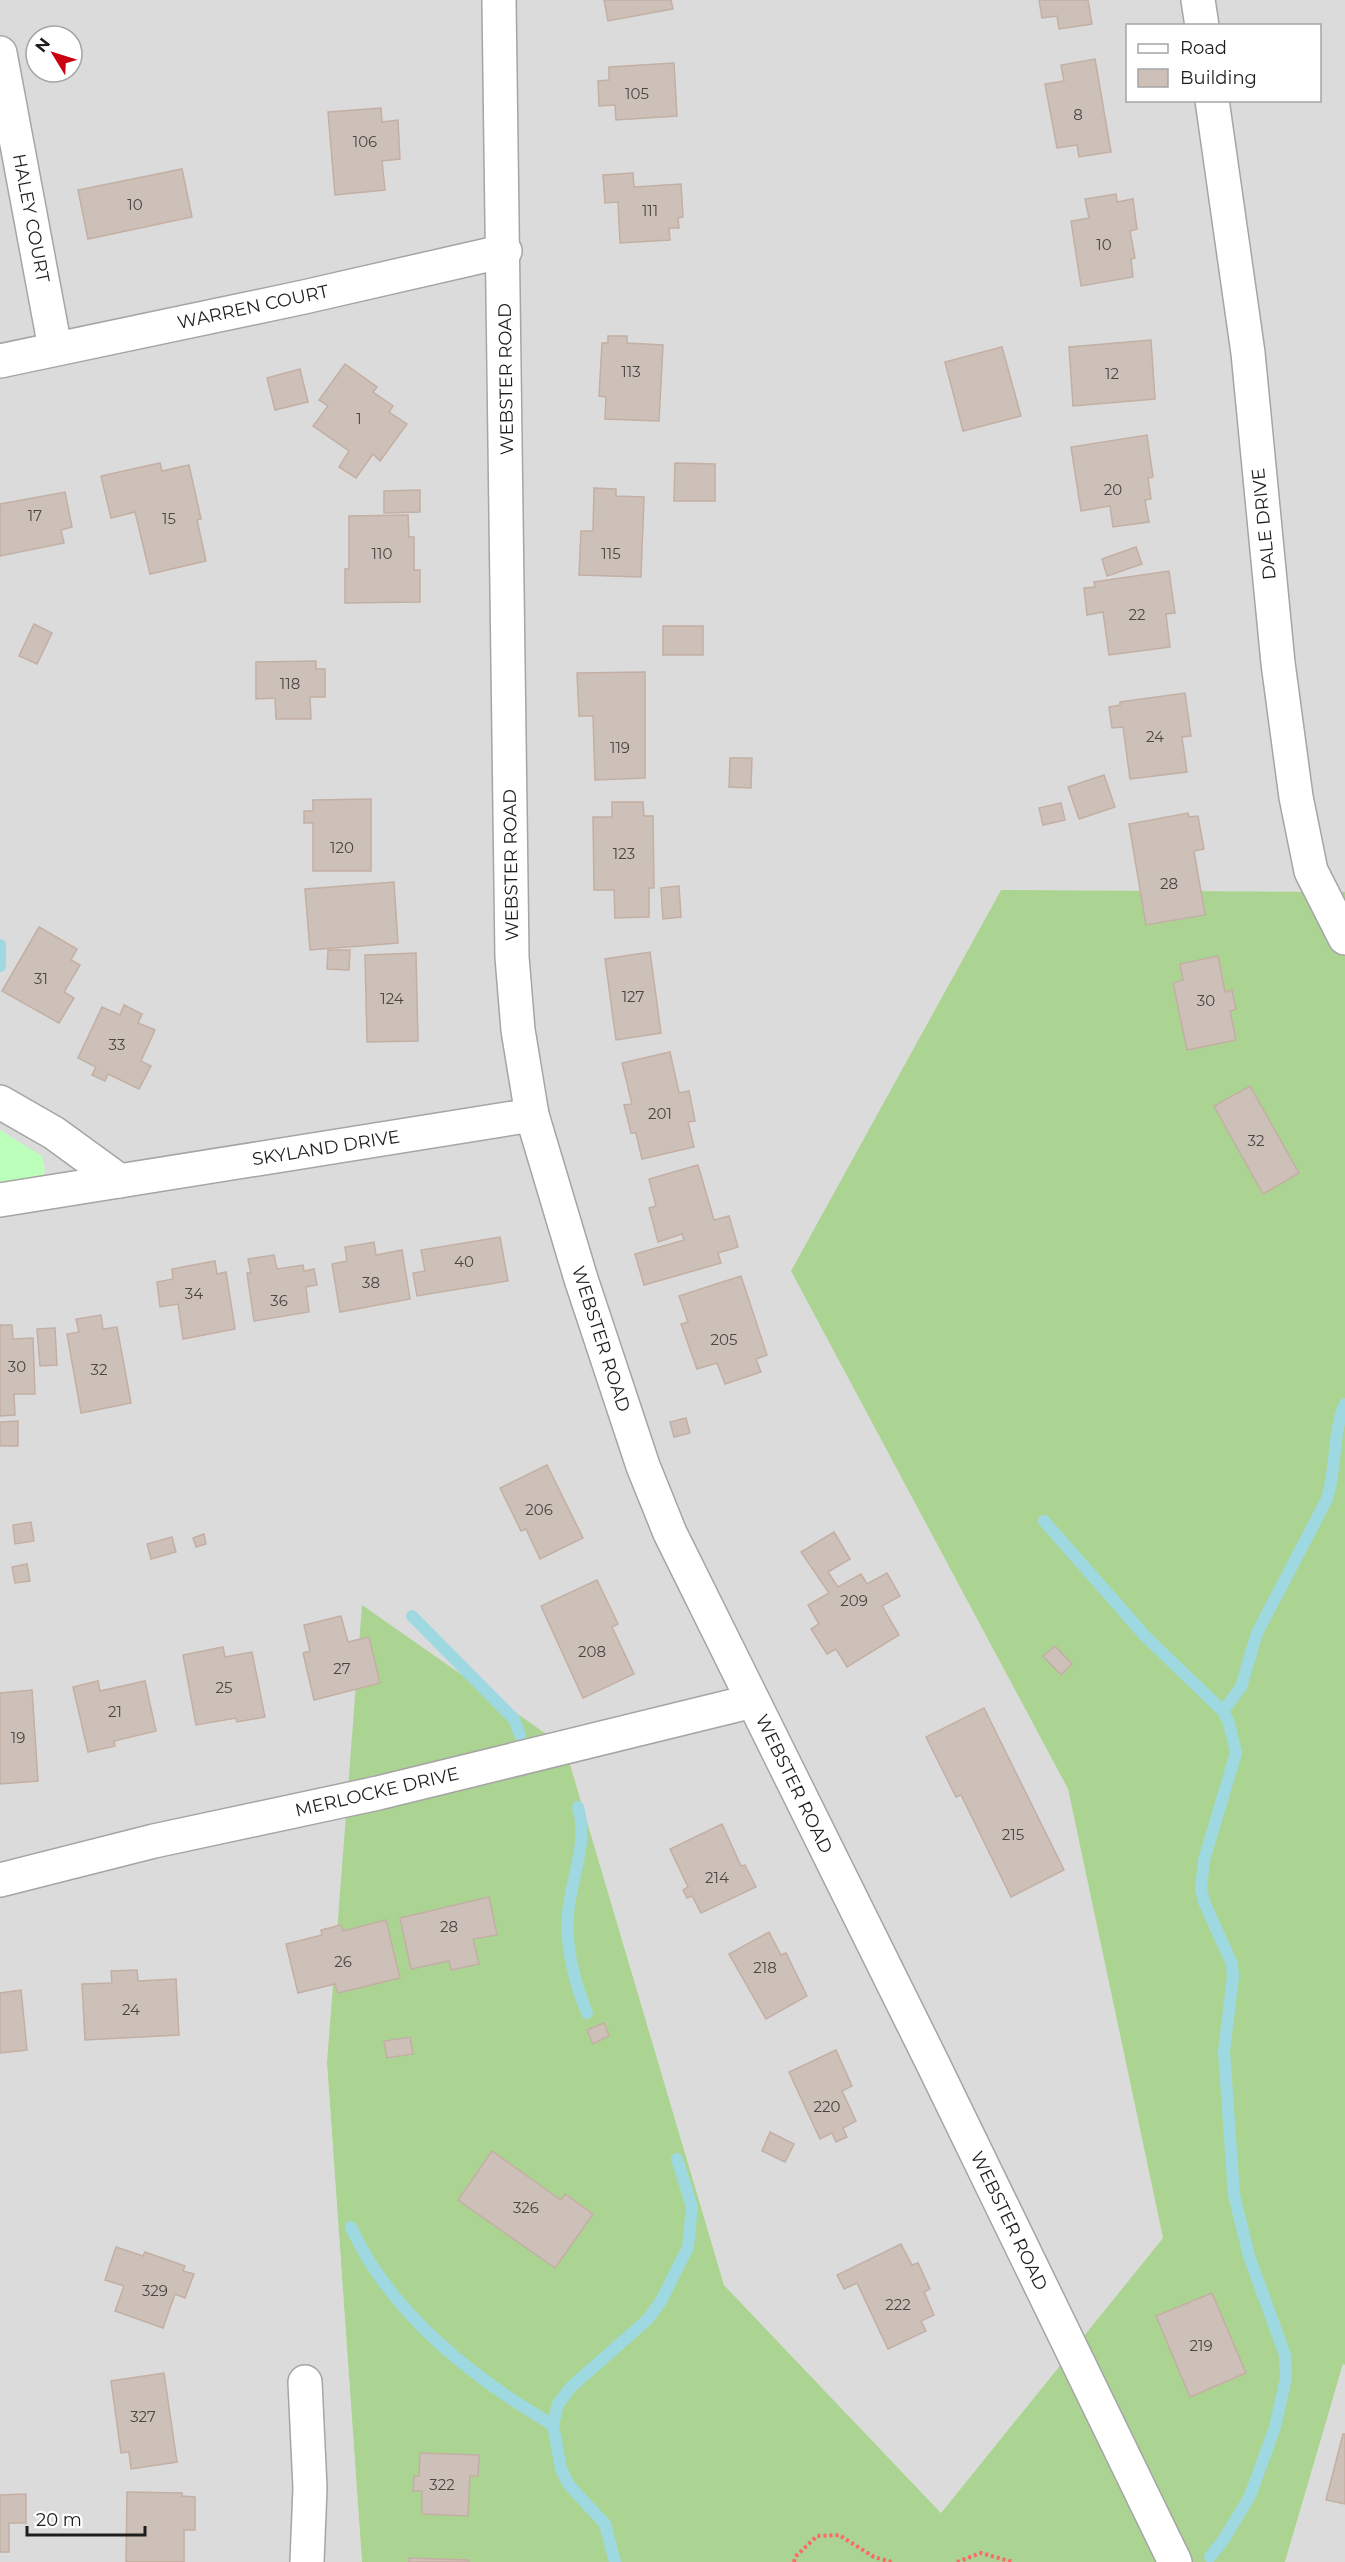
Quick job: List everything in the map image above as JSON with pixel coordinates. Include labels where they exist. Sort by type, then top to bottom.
[{"type":"street","name":"WEBSTER ROAD","points":[[499,0],[505,250],[512,957],[518,1030],[532,1115],[581,1279],[643,1466],[670,1533],[1175,2562]]},
{"type":"street","points":[[1198,0],[1202,24]]},
{"type":"street","name":"HALEY COURT","points":[[0,53],[55,348]]},
{"type":"street","name":"DALE DRIVE","points":[[1212,102],[1248,353],[1278,663],[1296,797],[1311,871],[1345,938]]},
{"type":"street","name":"WARREN COURT","points":[[0,361],[304,297],[505,250]]},
{"type":"street","points":[[0,1102],[54,1133],[120,1181]]},
{"type":"street","name":"SKYLAND DRIVE","points":[[0,1200],[532,1115]]},
{"type":"street","name":"MERLOCKE DRIVE","points":[[0,1880],[154,1841],[378,1792],[753,1701]]},
{"type":"street","points":[[305,2382],[310,2488],[307,2562]]},
{"type":"path","points":[[794,2562],[795,2558],[817,2536],[839,2535],[874,2557],[892,2562]]},
{"type":"path","points":[[957,2562],[981,2553],[1012,2562]]},
{"type":"shaded area","points":[[0,0],[1345,0],[1345,892],[1001,890],[792,1271],[1068,1789],[1163,2238],[941,2513],[724,2285],[565,1747],[327,2063],[362,2562],[0,2562]]},
{"type":"shaded area","points":[[1343,2364],[1345,2365],[1345,2562],[1285,2562]]},
{"type":"green space","points":[[1001,890],[1345,892],[1345,2365],[1343,2364],[1285,2562],[362,2562],[327,2063],[362,1605],[565,1747],[724,2285],[941,2513],[1163,2238],[1068,1789],[791,1271]]},
{"type":"green space","points":[[0,1130],[42,1156],[45,1169],[43,1178],[0,1191]]},
{"type":"building","points":[[604,0],[671,0],[673,9],[608,21]]},
{"type":"building","points":[[1039,0],[1088,0],[1092,24],[1059,29],[1057,16],[1042,18]]},
{"type":"building","points":[[1095,59],[1111,152],[1079,157],[1077,145],[1057,148],[1045,84],[1064,81],[1061,65]]},
{"type":"building","points":[[674,63],[677,116],[616,120],[615,105],[599,106],[598,81],[609,80],[609,67]]},
{"type":"building","points":[[381,108],[382,122],[398,120],[400,159],[382,161],[385,190],[335,195],[328,112]]},
{"type":"building","points":[[182,169],[192,217],[88,239],[78,190]]},
{"type":"building","points":[[633,173],[634,187],[681,184],[683,217],[678,218],[679,228],[669,228],[670,240],[620,243],[618,202],[605,203],[603,175]]},
{"type":"building","points":[[1116,194],[1117,202],[1133,199],[1137,229],[1130,231],[1135,258],[1131,259],[1133,277],[1081,286],[1071,221],[1089,218],[1085,199]]},
{"type":"building","points":[[608,336],[627,336],[627,343],[663,345],[659,421],[605,419],[606,397],[599,396],[602,343],[608,343]]},
{"type":"building","points":[[1151,340],[1155,399],[1073,406],[1069,347]]},
{"type":"building","points":[[1002,347],[1021,416],[963,431],[945,362]]},
{"type":"building","points":[[345,364],[377,387],[373,392],[393,406],[389,412],[407,424],[380,461],[373,454],[356,478],[339,467],[349,451],[313,426],[328,406],[319,400]]},
{"type":"building","points":[[300,369],[308,402],[275,410],[267,378]]},
{"type":"building","points":[[1147,435],[1153,477],[1148,478],[1151,499],[1145,500],[1149,522],[1113,527],[1110,506],[1081,511],[1071,447]]},
{"type":"building","points":[[160,463],[162,471],[189,465],[201,519],[197,520],[206,561],[150,574],[135,512],[111,518],[101,476]]},
{"type":"building","points":[[675,463],[715,464],[715,501],[674,501]]},
{"type":"building","points":[[594,488],[616,489],[616,496],[644,497],[641,577],[579,575],[581,531],[593,531]]},
{"type":"building","points":[[420,490],[420,512],[384,513],[384,491]]},
{"type":"building","points":[[65,492],[72,527],[61,530],[64,543],[0,556],[0,504]]},
{"type":"building","points":[[408,515],[409,537],[414,537],[414,570],[420,570],[420,602],[345,603],[345,569],[349,569],[349,516]]},
{"type":"building","points":[[1136,547],[1142,564],[1107,576],[1102,559]]},
{"type":"building","points":[[1169,571],[1175,613],[1166,614],[1170,647],[1109,655],[1103,612],[1087,615],[1084,588],[1095,587],[1094,582]]},
{"type":"building","points":[[34,624],[52,633],[37,664],[19,656]]},
{"type":"building","points":[[663,626],[703,626],[703,655],[663,655]]},
{"type":"building","points":[[316,661],[316,669],[325,669],[325,697],[310,697],[311,719],[276,719],[275,698],[256,699],[256,662]]},
{"type":"building","points":[[645,672],[645,778],[595,780],[593,716],[579,716],[577,673]]},
{"type":"building","points":[[1185,693],[1191,736],[1182,737],[1187,772],[1130,779],[1123,727],[1112,728],[1109,707],[1120,705],[1120,702]]},
{"type":"building","points":[[730,758],[752,758],[751,788],[729,787]]},
{"type":"building","points":[[1104,775],[1115,807],[1079,819],[1068,787]]},
{"type":"building","points":[[371,799],[371,871],[313,871],[313,823],[304,823],[304,811],[313,811],[313,800]]},
{"type":"building","points":[[612,802],[643,802],[644,816],[653,816],[654,888],[649,888],[649,917],[615,918],[614,890],[594,890],[593,817],[612,817]]},
{"type":"building","points":[[1061,803],[1065,820],[1043,825],[1039,808]]},
{"type":"building","points":[[1188,813],[1189,817],[1198,816],[1204,849],[1194,851],[1205,915],[1146,925],[1129,824]]},
{"type":"building","points":[[394,882],[398,943],[310,950],[305,889]]},
{"type":"building","points":[[679,886],[681,917],[663,919],[661,888]]},
{"type":"building","points":[[39,927],[77,949],[71,960],[80,965],[64,992],[74,998],[59,1023],[2,991]]},
{"type":"building","points":[[328,950],[350,950],[349,970],[327,969]]},
{"type":"building","points":[[650,952],[661,1033],[616,1040],[605,959]]},
{"type":"building","points":[[416,953],[418,1041],[367,1042],[365,955]]},
{"type":"building","points":[[1218,956],[1225,992],[1232,990],[1236,1009],[1230,1011],[1236,1040],[1187,1050],[1173,983],[1183,980],[1180,964]]},
{"type":"building","points":[[124,1005],[142,1014],[138,1023],[155,1030],[141,1061],[151,1066],[139,1089],[108,1074],[105,1081],[92,1075],[96,1067],[78,1058],[102,1007],[120,1015]]},
{"type":"building","points":[[670,1052],[679,1093],[689,1091],[695,1121],[688,1122],[694,1147],[642,1159],[636,1133],[631,1133],[624,1105],[632,1104],[622,1063]]},
{"type":"building","points":[[1250,1086],[1299,1173],[1263,1194],[1214,1106]]},
{"type":"building","points":[[698,1165],[714,1220],[729,1216],[738,1247],[718,1253],[721,1263],[644,1285],[635,1254],[684,1240],[682,1234],[658,1242],[649,1208],[656,1206],[649,1179]]},
{"type":"building","points":[[500,1237],[508,1281],[417,1296],[413,1273],[425,1271],[421,1250]]},
{"type":"building","points":[[374,1242],[376,1255],[402,1250],[410,1299],[340,1312],[332,1264],[347,1261],[345,1247]]},
{"type":"building","points":[[274,1255],[277,1269],[303,1265],[304,1271],[314,1269],[317,1285],[306,1287],[309,1312],[254,1321],[247,1273],[251,1273],[248,1259]]},
{"type":"building","points":[[215,1261],[217,1274],[226,1272],[235,1329],[183,1339],[178,1304],[160,1307],[157,1282],[173,1279],[172,1269]]},
{"type":"building","points":[[741,1276],[767,1355],[756,1359],[761,1372],[725,1384],[717,1363],[697,1369],[681,1324],[688,1322],[679,1296]]},
{"type":"building","points":[[101,1315],[103,1329],[117,1327],[131,1403],[81,1413],[67,1334],[79,1332],[76,1319]]},
{"type":"building","points":[[0,1325],[12,1325],[13,1339],[33,1338],[35,1394],[14,1394],[15,1415],[0,1416]]},
{"type":"building","points":[[55,1328],[57,1365],[40,1366],[37,1329]]},
{"type":"building","points":[[686,1418],[690,1433],[674,1437],[670,1422]]},
{"type":"building","points":[[18,1421],[18,1446],[0,1446],[0,1422]]},
{"type":"building","points":[[547,1465],[583,1538],[540,1559],[526,1529],[521,1531],[500,1488]]},
{"type":"building","points":[[31,1522],[34,1541],[15,1544],[13,1525]]},
{"type":"building","points":[[834,1532],[850,1559],[828,1572],[838,1587],[861,1574],[867,1584],[887,1573],[900,1596],[882,1606],[899,1635],[847,1667],[836,1649],[827,1654],[811,1629],[819,1624],[808,1605],[829,1593],[801,1552]]},
{"type":"building","points":[[204,1534],[206,1544],[196,1547],[193,1538]]},
{"type":"building","points":[[172,1537],[176,1552],[151,1559],[147,1544]]},
{"type":"building","points":[[27,1564],[30,1581],[15,1583],[12,1567]]},
{"type":"building","points":[[597,1580],[618,1624],[612,1627],[634,1674],[583,1698],[541,1606]]},
{"type":"building","points":[[341,1616],[348,1642],[369,1637],[380,1683],[314,1700],[303,1653],[310,1651],[304,1625]]},
{"type":"building","points":[[1055,1646],[1072,1664],[1061,1675],[1043,1656]]},
{"type":"building","points":[[223,1647],[225,1657],[252,1652],[265,1717],[237,1722],[236,1718],[196,1725],[183,1655]]},
{"type":"building","points":[[98,1681],[100,1691],[145,1681],[156,1731],[114,1741],[115,1746],[88,1752],[73,1687]]},
{"type":"building","points":[[32,1690],[38,1781],[0,1784],[0,1693]]},
{"type":"building","points":[[984,1708],[1064,1870],[1011,1897],[961,1795],[956,1797],[926,1737]]},
{"type":"building","points":[[722,1824],[741,1866],[745,1865],[756,1887],[701,1913],[692,1896],[687,1898],[683,1890],[688,1887],[670,1849]]},
{"type":"building","points":[[489,1897],[497,1935],[473,1939],[479,1964],[451,1970],[449,1961],[411,1969],[400,1918]]},
{"type":"building","points":[[386,1920],[400,1978],[338,1993],[335,1984],[298,1993],[286,1944],[322,1935],[321,1930],[341,1925],[343,1931]]},
{"type":"building","points":[[769,1932],[781,1955],[786,1953],[807,1996],[766,2019],[729,1954]]},
{"type":"building","points":[[137,1970],[138,1981],[176,1979],[179,2035],[85,2040],[82,1984],[112,1983],[111,1971]]},
{"type":"building","points":[[21,1990],[27,2050],[0,2053],[0,1993]]},
{"type":"building","points":[[604,2023],[609,2036],[593,2044],[587,2030]]},
{"type":"building","points":[[410,2037],[413,2054],[387,2058],[384,2041]]},
{"type":"building","points":[[836,2050],[852,2086],[842,2091],[856,2121],[843,2128],[847,2137],[836,2142],[832,2133],[820,2139],[789,2072]]},
{"type":"building","points":[[770,2132],[794,2144],[785,2162],[762,2151]]},
{"type":"building","points":[[492,2151],[561,2200],[565,2194],[593,2214],[555,2268],[458,2200]]},
{"type":"building","points":[[901,2244],[912,2265],[918,2263],[930,2289],[924,2292],[934,2315],[921,2321],[926,2331],[888,2349],[857,2283],[844,2289],[837,2275]]},
{"type":"building","points":[[116,2247],[143,2256],[145,2252],[185,2266],[183,2271],[194,2274],[185,2298],[175,2294],[163,2328],[115,2311],[124,2286],[105,2280]]},
{"type":"building","points":[[1212,2293],[1246,2373],[1190,2397],[1156,2316]]},
{"type":"building","points":[[164,2373],[177,2462],[131,2469],[129,2452],[121,2453],[111,2381]]},
{"type":"building","points":[[1343,2434],[1345,2434],[1345,2504],[1326,2500]]},
{"type":"building","points":[[420,2453],[479,2455],[478,2476],[470,2476],[468,2516],[422,2514],[422,2491],[413,2491],[414,2476],[419,2476]]},
{"type":"building","points":[[127,2492],[182,2493],[182,2496],[195,2497],[195,2530],[184,2530],[184,2562],[126,2562]]},
{"type":"building","points":[[26,2494],[26,2523],[9,2523],[9,2552],[0,2552],[0,2495]]},
{"type":"building","points":[[409,2558],[469,2560],[469,2562],[409,2562]]},
{"type":"waterway","points":[[0,945],[0,966]]},
{"type":"waterway","points":[[1223,1711],[1241,1687],[1257,1633],[1327,1499],[1338,1427],[1345,1404]]},
{"type":"waterway","points":[[1044,1521],[1146,1637],[1223,1711],[1229,1723],[1236,1753],[1204,1860],[1201,1889],[1204,1902],[1232,1964],[1233,1977],[1224,2051],[1234,2195],[1249,2256],[1285,2355],[1286,2378],[1275,2427],[1250,2496],[1224,2539],[1210,2557]]},
{"type":"waterway","points":[[412,1616],[514,1719],[520,1735]]},
{"type":"waterway","points":[[578,1807],[582,1833],[567,1926],[574,1976],[587,2013]]},
{"type":"waterway","points":[[615,2562],[605,2524],[569,2485],[561,2469],[553,2425],[558,2404],[571,2387],[648,2319],[661,2301],[688,2247],[692,2207],[677,2159]]},
{"type":"waterway","points":[[351,2227],[388,2288],[437,2341],[494,2387],[553,2425]]}]
